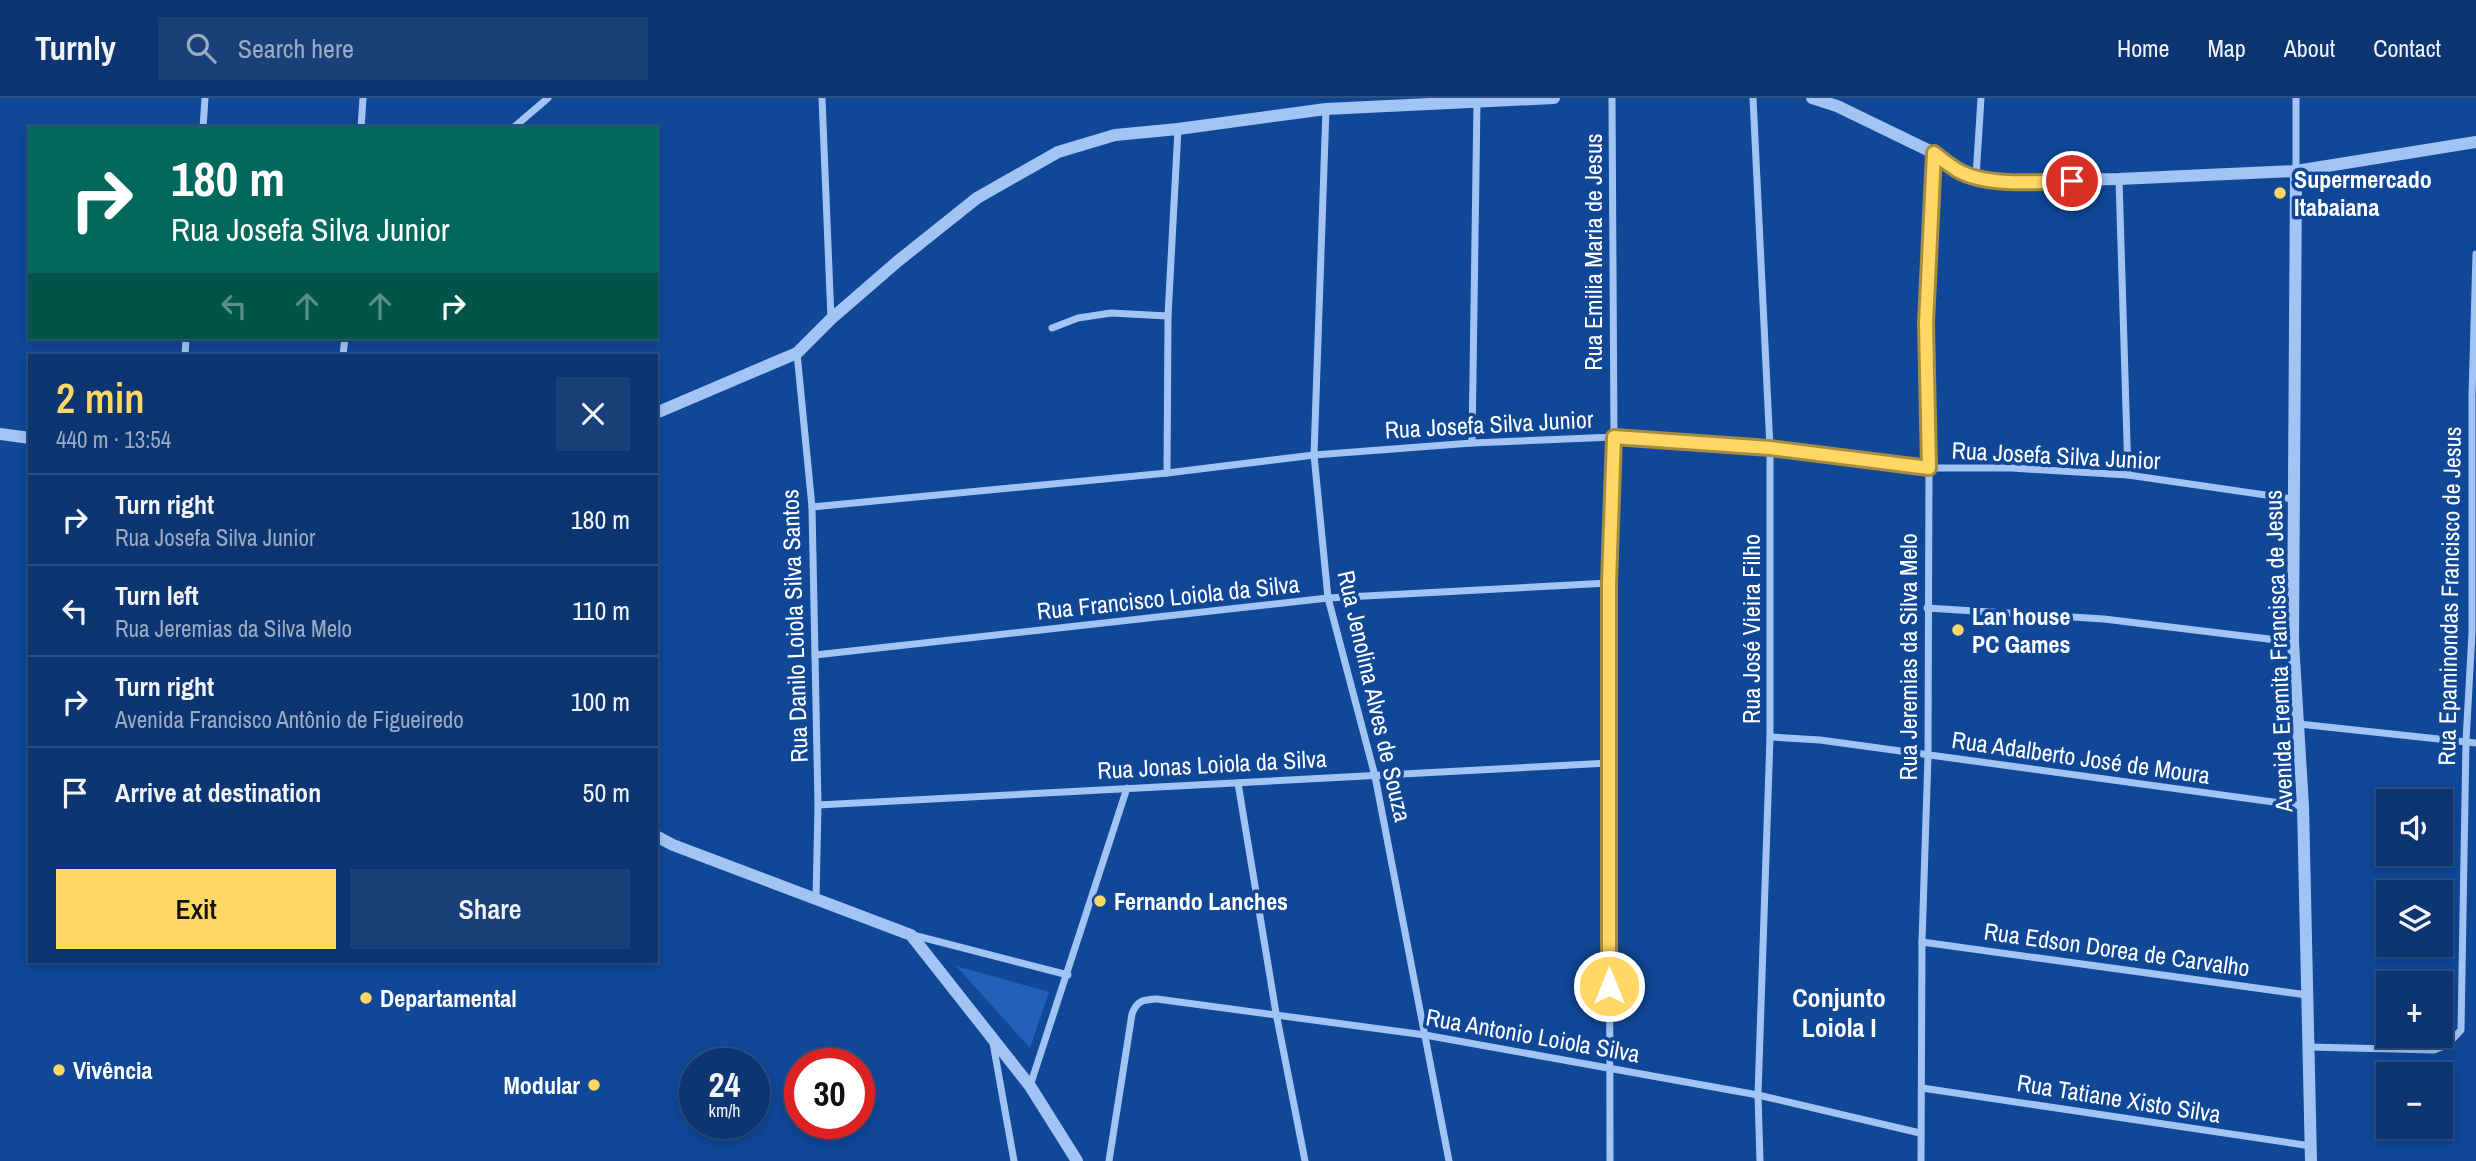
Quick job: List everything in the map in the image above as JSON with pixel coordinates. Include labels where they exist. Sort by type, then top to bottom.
[{"type":"street","points":[[203,126],[205,98]]},
{"type":"street","points":[[361,126],[363,98]]},
{"type":"street","points":[[515,126],[548,98]]},
{"type":"street","points":[[822,98],[831,319]]},
{"type":"street","points":[[658,412],[797,353],[831,319],[976,198],[1058,152],[1115,135],[1178,130],[1326,109],[1554,98]]},
{"type":"street","name":"Rua Emilia Maria de Jesus","points":[[1610,1161],[1609,583],[1614,437],[1612,98]]},
{"type":"street","name":"Rua José Vieira Filho","points":[[1753,98],[1770,448],[1770,737],[1758,1095],[1760,1161]]},
{"type":"street","points":[[1812,98],[1837,106],[1934,153],[1958,170],[1976,177],[2009,181],[2296,171],[2476,142]]},
{"type":"street","points":[[1976,177],[1981,98]]},
{"type":"street","name":"Avenida Eremita Francisca de Jesus","points":[[2296,98],[2293,642],[2303,806],[2311,1161]]},
{"type":"street","points":[[1472,443],[1477,102]]},
{"type":"street","name":"Rua Jenolina Alves de Souza","points":[[1326,109],[1314,454],[1328,598],[1375,776],[1448,1161]]},
{"type":"street","points":[[1167,473],[1168,316],[1178,130]]},
{"type":"street","name":"Rua Jeremias da Silva Melo","points":[[1921,1161],[1929,468],[1926,323],[1934,153]]},
{"type":"street","points":[[2119,179],[2128,475]]},
{"type":"street","name":"Rua Epaminondas Francisco de Jesus","points":[[2309,1047],[2434,1049],[2447,1045],[2461,1030],[2466,741],[2472,633],[2472,396],[2476,254]]},
{"type":"street","points":[[1052,328],[1078,318],[1111,313],[1168,316]]},
{"type":"street","name":"Rua Danilo Loiola Silva Santos","points":[[797,353],[812,507],[818,804],[816,899]]},
{"type":"street","points":[[0,434],[28,438]]},
{"type":"street","name":"Rua Josefa Silva Junior","points":[[812,507],[1167,473],[1314,454],[1614,437],[1770,448],[1929,468],[2011,468],[2128,475],[2293,499]]},
{"type":"street","name":"Rua Francisco Loiola da Silva","points":[[815,656],[1328,598],[1609,583]]},
{"type":"street","points":[[1927,608],[2104,619],[2293,642]]},
{"type":"street","points":[[2299,724],[2476,743]]},
{"type":"street","name":"Rua Adalberto José de Moura","points":[[1770,737],[1820,740],[2303,806]]},
{"type":"street","name":"Rua Jonas Loiola da Silva","points":[[818,804],[1609,763]]},
{"type":"street","points":[[1238,783],[1276,1013],[1305,1161]]},
{"type":"street","points":[[1030,1086],[1127,788]]},
{"type":"street","points":[[658,837],[911,935],[1068,975]]},
{"type":"street","points":[[911,935],[1030,1086],[1077,1161]]},
{"type":"street","name":"Rua Edson Dorea de Carvalho","points":[[1922,942],[2307,995]]},
{"type":"street","name":"Rua Antonio Loiola Silva","points":[[1109,1161],[1135,1004],[1157,999],[1425,1035],[1758,1095],[1920,1133]]},
{"type":"street","points":[[991,1035],[1014,1161]]},
{"type":"street","name":"Rua Tatiane Xisto Silva","points":[[1922,1088],[2311,1146]]},
{"type":"shaded area","points":[[956,966],[1049,992],[1030,1048]]},
{"type":"place","name":"Supermercado Itabaiana","points":[[2280,193]]},
{"type":"place","name":"Lan house PC Games","points":[[1958,630]]},
{"type":"place","name":"Fernando Lanches","points":[[1100,901]]},
{"type":"place","name":"Departamental","points":[[366,998]]},
{"type":"place","name":"Vivência","points":[[59,1070]]},
{"type":"place","name":"Modular","points":[[594,1085]]},
{"type":"district","name":"Conjunto Loiola I","points":[[1839,1012]]},
{"type":"route","points":[[1609,986],[1609,583],[1614,437],[1770,448],[1929,468],[1926,323],[1934,153],[1958,170],[1976,177],[2009,181],[2072,181]]}]
